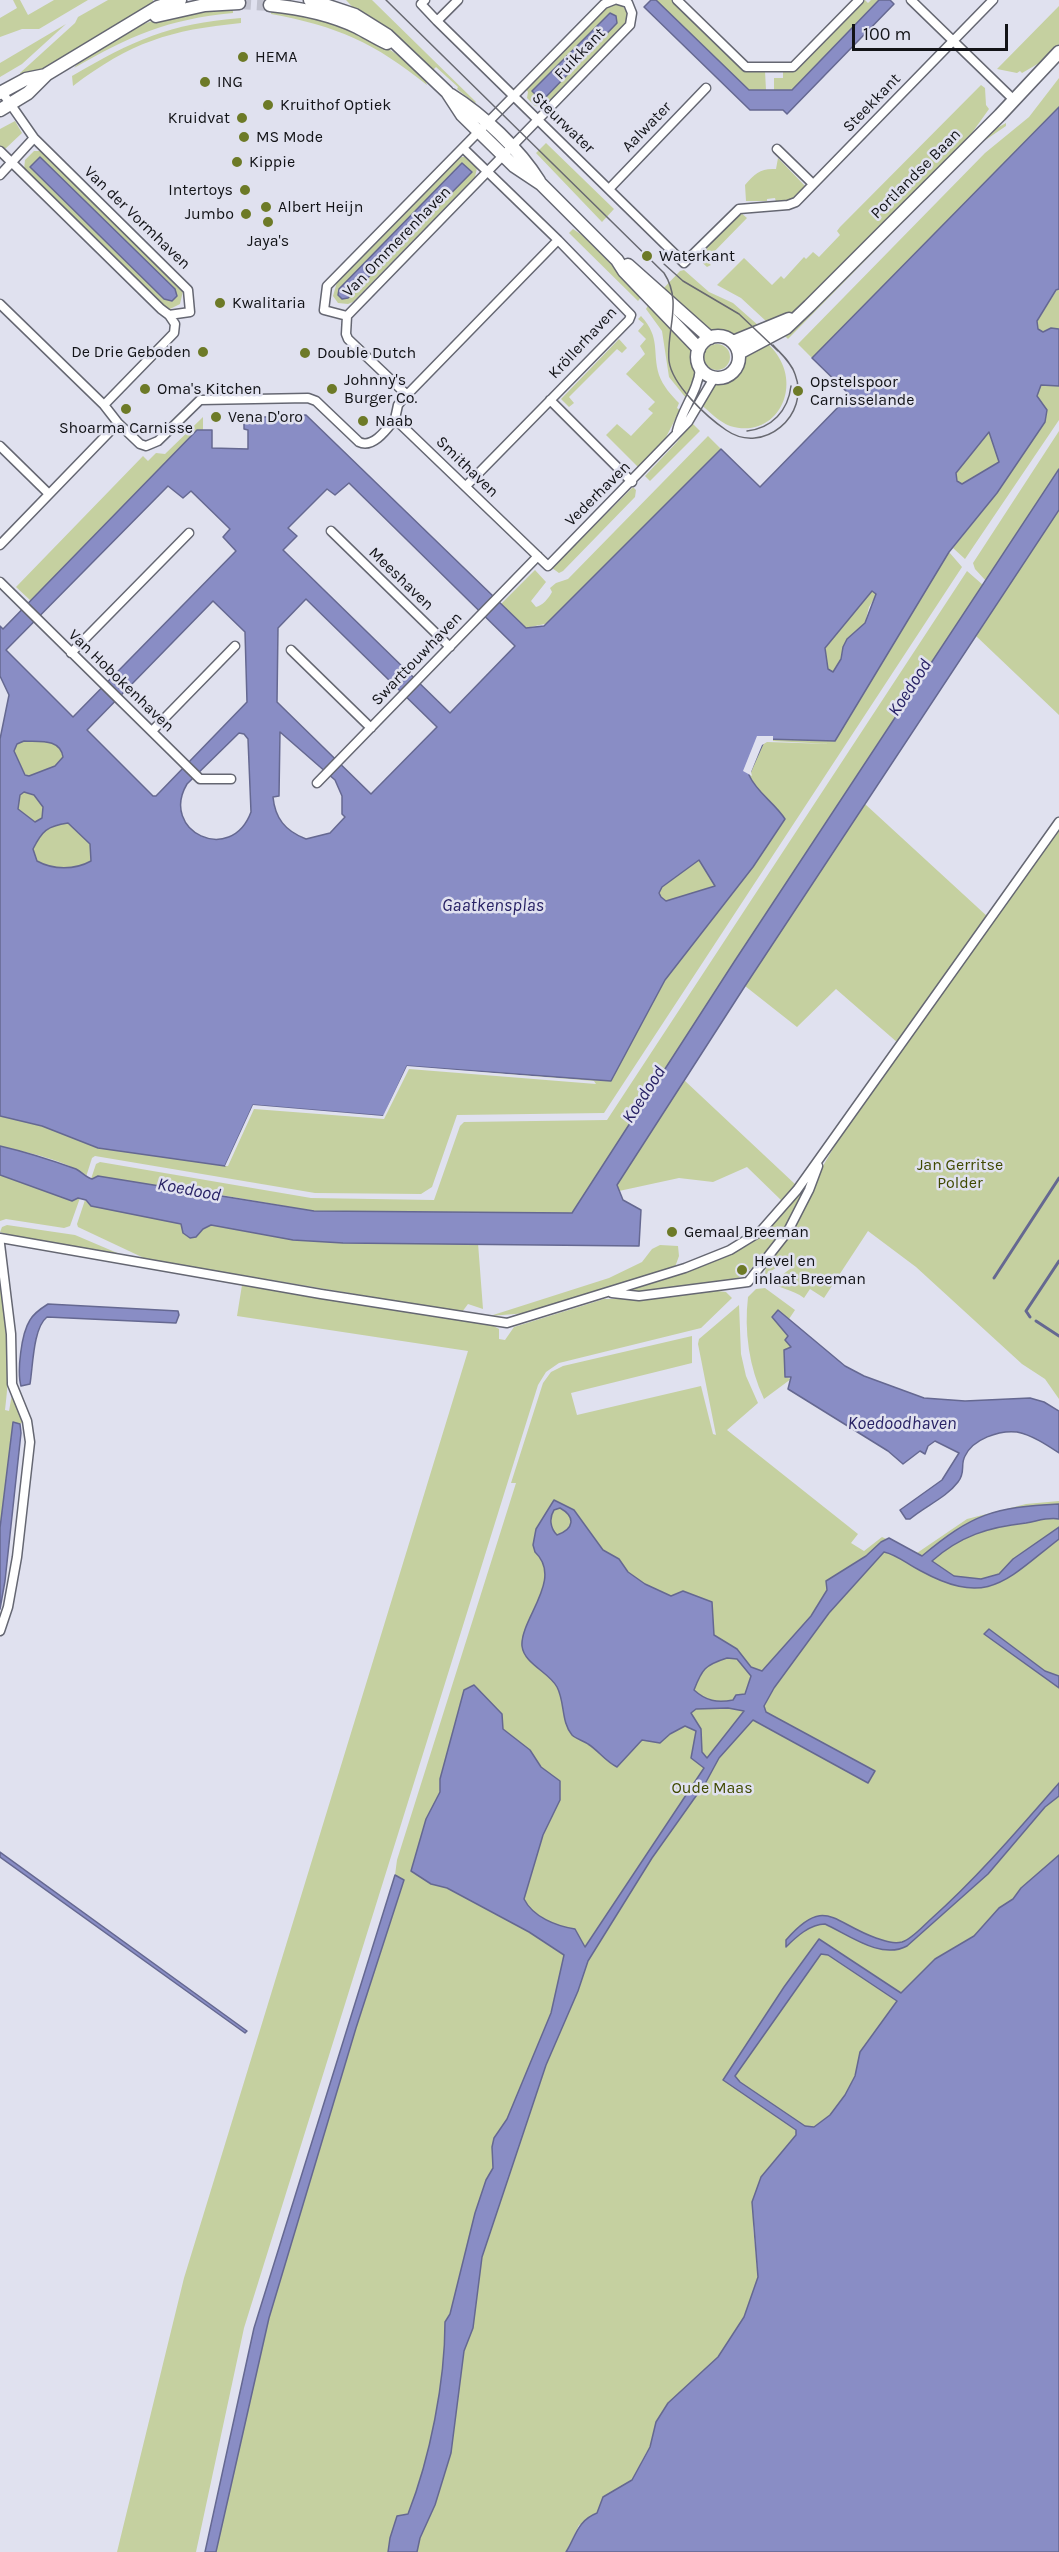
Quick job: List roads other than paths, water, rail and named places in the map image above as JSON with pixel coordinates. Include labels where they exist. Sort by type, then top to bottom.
[{"type":"street","points":[[0,110],[32,89],[47,74],[140,20],[158,7],[180,0]]},
{"type":"street","points":[[310,0],[355,15],[387,35],[447,92],[470,107],[483,127],[507,151],[528,165],[541,184],[617,260],[624,271],[699,349]]},
{"type":"street","points":[[437,21],[458,0]]},
{"type":"street","name":"Fuikkant","points":[[483,127],[604,4],[616,0],[630,2],[632,13],[630,25],[507,151]]},
{"type":"street","points":[[677,0],[746,67],[770,68],[793,67],[859,0]]},
{"type":"street","points":[[910,0],[1014,100]]},
{"type":"street","name":"Steekkant","points":[[684,263],[739,209],[793,204],[993,0]]},
{"type":"street","name":"Steurwater","points":[[423,2],[437,21],[684,263]]},
{"type":"street","points":[[140,20],[205,5],[238,3]]},
{"type":"street","points":[[270,5],[296,8],[327,16],[357,27],[399,48]]},
{"type":"street","name":"Portlandse Baan","points":[[736,348],[796,318],[1059,52]]},
{"type":"street","points":[[1,93],[26,79],[47,74]]},
{"type":"street","name":"Aalwater","points":[[610,188],[706,88]]},
{"type":"street","name":"Van der Vormhaven","points":[[1,93],[12,103],[26,129],[34,138],[188,290],[190,312],[169,315]]},
{"type":"street","name":"Van Ommerenhaven","points":[[483,127],[327,286],[324,310],[347,316],[507,151]]},
{"type":"street","points":[[0,175],[34,138]]},
{"type":"street","points":[[463,148],[487,172]]},
{"type":"street","points":[[777,149],[813,184]]},
{"type":"street","points":[[0,151],[169,315],[175,324],[174,333],[104,405]]},
{"type":"street","name":"Kröllerhaven","points":[[466,486],[629,321],[631,315],[487,172]]},
{"type":"street","points":[[0,304],[104,405],[118,423],[140,444],[146,446],[158,441],[201,400],[308,398],[316,401],[365,445],[372,443],[395,419],[398,405],[407,395],[558,240]]},
{"type":"street","points":[[617,260],[628,265],[710,338]]},
{"type":"street","points":[[347,316],[348,339],[407,395]]},
{"type":"street","points":[[722,336],[736,348],[737,367],[728,376],[714,378],[700,369],[697,359],[699,349],[710,338],[722,336]]},
{"type":"street","name":"Vederhaven","points":[[677,432],[680,418],[699,380],[700,369]]},
{"type":"street","name":"Vederhaven","points":[[538,556],[548,566],[632,482],[688,422],[714,378]]},
{"type":"street","points":[[550,400],[632,482]]},
{"type":"street","name":"Smithaven","points":[[395,419],[538,556]]},
{"type":"street","points":[[0,545],[118,423]]},
{"type":"street","points":[[0,446],[49,494]]},
{"type":"street","name":"Meeshaven","points":[[331,531],[450,647]]},
{"type":"street","points":[[71,653],[189,533]]},
{"type":"street","name":"Swarttouwhaven","points":[[317,783],[538,556]]},
{"type":"street","name":"Van Hobokenhaven","points":[[0,582],[198,776],[203,780],[231,779]]},
{"type":"street","points":[[152,731],[235,646]]},
{"type":"street","points":[[291,650],[371,728]]},
{"type":"street","points":[[0,1238],[507,1323],[685,1268],[746,1241],[761,1231],[780,1211],[822,1157],[1059,822]]},
{"type":"street","points":[[609,1292],[639,1296],[748,1282],[788,1231],[809,1190],[822,1157]]},
{"type":"street","points":[[0,1244],[11,1334],[12,1384],[27,1421],[30,1442],[17,1557],[8,1607],[0,1631]]},
{"type":"water","points":[[651,0],[656,0],[749,90],[792,90],[879,0],[890,0],[894,4],[787,114],[783,110],[750,110],[644,7]]},
{"type":"water","points":[[610,13],[616,16],[617,23],[542,101],[532,91]]},
{"type":"water","name":"Gaatkensplas","points":[[1059,107],[1059,289],[1056,290],[1037,321],[1038,329],[1043,332],[1051,328],[1059,329],[1059,386],[1041,385],[1037,396],[1047,410],[1045,422],[997,493],[949,552],[835,741],[765,739],[749,775],[756,787],[785,819],[753,867],[665,980],[611,1081],[407,1066],[384,1116],[253,1105],[225,1166],[98,1148],[42,1126],[0,1116],[0,739],[9,695],[0,676],[0,626],[3,629],[197,430],[212,430],[212,448],[248,449],[248,430],[244,429],[244,418],[306,415],[526,628],[544,626],[721,449],[760,487],[850,395],[812,358]],"holes":[[[989,432],[999,462],[962,484],[957,481],[956,473]],[[349,483],[515,646],[450,713],[283,550],[297,536],[288,528],[327,489],[335,495]],[[168,486],[183,498],[191,491],[230,529],[223,537],[236,551],[73,717],[6,650]],[[872,591],[876,594],[865,623],[847,639],[841,659],[833,672],[828,669],[825,648]],[[306,599],[437,727],[371,794],[277,702],[278,628]],[[213,601],[245,632],[247,702],[156,796],[153,796],[87,730]],[[280,732],[335,780],[342,796],[342,814],[345,817],[330,833],[306,839],[292,832],[282,823],[273,797],[279,796]],[[239,733],[244,734],[248,739],[251,812],[241,828],[229,837],[215,839],[201,836],[190,828],[182,816],[181,801],[187,784]],[[24,741],[42,741],[58,747],[63,757],[55,766],[29,776],[25,775],[14,751],[17,744]],[[24,792],[34,795],[43,807],[42,818],[35,822],[18,809],[20,795]],[[68,823],[90,844],[91,861],[64,868],[37,861],[33,849],[46,830]],[[699,860],[715,886],[666,901],[659,893],[662,887]]]},
{"type":"water","points":[[40,157],[175,289],[177,296],[172,301],[164,299],[30,167]]},
{"type":"water","points":[[462,163],[472,172],[348,298],[342,299],[338,295],[339,289]]},
{"type":"water","points":[[1059,469],[1059,510],[745,986],[617,1185],[623,1200],[641,1210],[639,1246],[343,1243],[293,1240],[211,1225],[203,1229],[196,1237],[190,1238],[183,1233],[181,1224],[91,1206],[86,1200],[78,1198],[72,1201],[0,1175],[0,1146],[76,1169],[92,1179],[98,1176],[314,1211],[572,1213],[734,962]]},
{"type":"water","points":[[48,1304],[178,1311],[179,1315],[176,1323],[47,1317],[42,1322],[36,1338],[30,1384],[21,1386],[20,1363],[24,1334],[32,1318]]},
{"type":"water","name":"Koedoodhaven","points":[[778,1310],[845,1366],[864,1376],[924,1398],[965,1401],[1030,1398],[1044,1402],[1059,1411],[1059,1453],[1034,1438],[1017,1432],[995,1434],[980,1440],[969,1450],[964,1459],[960,1478],[953,1488],[910,1519],[906,1519],[900,1510],[942,1480],[959,1453],[935,1441],[928,1446],[925,1454],[920,1451],[903,1464],[888,1451],[788,1389],[791,1377],[785,1377],[784,1350],[791,1347],[785,1340],[788,1336],[772,1317]]},
{"type":"water","points":[[13,1422],[20,1424],[21,1433],[0,1609],[0,1528]]},
{"type":"water","points":[[554,1500],[574,1510],[603,1550],[619,1559],[628,1572],[645,1584],[671,1596],[683,1591],[712,1602],[714,1635],[737,1649],[751,1667],[762,1671],[811,1616],[827,1590],[826,1581],[866,1556],[881,1542],[889,1538],[922,1556],[955,1531],[985,1515],[1017,1507],[1059,1504],[1059,1519],[1046,1519],[987,1530],[953,1545],[932,1561],[954,1576],[981,1579],[999,1574],[1013,1559],[1059,1527],[1059,1539],[1025,1566],[996,1584],[981,1588],[944,1582],[884,1552],[829,1613],[774,1688],[764,1706],[766,1712],[875,1771],[868,1783],[753,1720],[719,1758],[706,1782],[652,1858],[588,1961],[578,1991],[546,2065],[482,2257],[473,2328],[464,2351],[451,2453],[435,2505],[420,2538],[417,2552],[388,2552],[397,2516],[408,2514],[423,2469],[439,2394],[445,2322],[450,2314],[475,2213],[486,2180],[493,2168],[494,2138],[507,2119],[551,2013],[564,1955],[529,1932],[447,1888],[431,1884],[411,1871],[426,1819],[440,1792],[440,1779],[464,1690],[474,1685],[502,1714],[503,1729],[530,1750],[541,1767],[560,1781],[560,1800],[543,1835],[524,1899],[539,1916],[560,1926],[575,1929],[585,1947],[704,1768],[691,1758],[696,1731],[685,1726],[670,1734],[660,1743],[642,1740],[617,1767],[592,1747],[572,1735],[566,1724],[557,1687],[527,1658],[522,1646],[523,1635],[539,1599],[545,1574],[543,1563],[533,1545],[536,1529]],"holes":[[[560,1508],[569,1515],[571,1523],[567,1530],[557,1535],[551,1520],[554,1510]],[[727,1658],[737,1659],[751,1676],[745,1694],[736,1695],[733,1700],[717,1701],[707,1699],[694,1690],[705,1669]],[[728,1708],[744,1711],[707,1758],[702,1752],[701,1729],[691,1713],[696,1709]]]},
{"type":"water","points":[[989,1629],[1045,1671],[1059,1676],[1059,1688],[984,1634]]},
{"type":"water","points":[[1059,1783],[1059,1796],[1045,1807],[988,1874],[907,1946],[897,1950],[876,1948],[825,1924],[809,1929],[786,1947],[786,1940],[799,1926],[820,1916],[830,1916],[861,1932],[886,1941],[895,1943],[906,1940],[965,1887]]},
{"type":"water","points":[[0,1852],[247,2031],[245,2033],[0,1857]]},
{"type":"water","points":[[1059,1855],[1059,2552],[566,2552],[581,2525],[597,2513],[603,2497],[632,2480],[650,2447],[656,2422],[668,2403],[718,2357],[744,2317],[758,2277],[752,2202],[761,2177],[796,2135],[796,2130],[723,2080],[784,1987],[819,1939],[901,1993],[935,1959],[974,1936],[999,1908],[1013,1899],[1021,1888]],"holes":[[[821,1954],[828,1955],[897,2001],[860,2052],[855,2076],[845,2095],[830,2115],[814,2127],[805,2126],[740,2082],[735,2076]]]},
{"type":"water","points":[[395,1875],[404,1880],[356,2028],[269,2318],[216,2552],[205,2552],[254,2328]]},
{"type":"waterway","points":[[994,1278],[1059,1178]]},
{"type":"waterway","points":[[1030,1317],[1026,1311],[1059,1261]]},
{"type":"waterway","points":[[1036,1321],[1059,1336]]},
{"type":"tunnel","points":[[239,3],[270,5]]},
{"type":"tram line","points":[[386,0],[664,273],[670,284],[672,295],[669,361],[676,380],[700,409],[726,430],[740,437],[755,438],[768,435],[790,417],[796,404],[798,389],[795,374],[773,345]]},
{"type":"tram line","points":[[664,264],[683,281],[739,314],[778,351]]},
{"type":"tram line","points":[[747,431],[764,426],[777,417],[786,403],[791,386]]},
{"type":"place","name":"HEMA","points":[[243,57]]},
{"type":"place","name":"ING","points":[[205,82]]},
{"type":"place","name":"Kruithof Optiek","points":[[268,105]]},
{"type":"place","name":"Kruidvat","points":[[242,118]]},
{"type":"place","name":"MS Mode","points":[[244,137]]},
{"type":"place","name":"Kippie","points":[[237,162]]},
{"type":"place","name":"Intertoys","points":[[245,190]]},
{"type":"place","name":"Albert Heijn","points":[[266,207]]},
{"type":"place","name":"Jumbo","points":[[246,214]]},
{"type":"place","name":"Jaya's","points":[[268,222]]},
{"type":"place","name":"Waterkant","points":[[647,256]]},
{"type":"place","name":"Kwalitaria","points":[[220,303]]},
{"type":"place","name":"De Drie Geboden","points":[[203,352]]},
{"type":"place","name":"Double Dutch","points":[[305,353]]},
{"type":"place","name":"Oma's Kitchen","points":[[145,389]]},
{"type":"place","name":"Johnny's Burger Co.","points":[[332,389]]},
{"type":"place","name":"Opstelspoor Carnisselande","points":[[798,391]]},
{"type":"place","name":"Shoarma Carnisse","points":[[126,409]]},
{"type":"place","name":"Vena D'oro","points":[[216,417]]},
{"type":"place","name":"Naab","points":[[363,421]]},
{"type":"place","name":"Gemaal Breeman","points":[[672,1232]]},
{"type":"place","name":"Hevel en inlaat Breeman","points":[[742,1270]]},
{"type":"water label","name":"Koedood","points":[[910,688]]},
{"type":"water label","name":"Koedood","points":[[644,1095]]},
{"type":"water label","name":"Koedood","points":[[189,1190]]},
{"type":"park label","name":"Jan Gerritse Polder","points":[[960,1174]]},
{"type":"park label","name":"Oude Maas","points":[[712,1788]]}]
